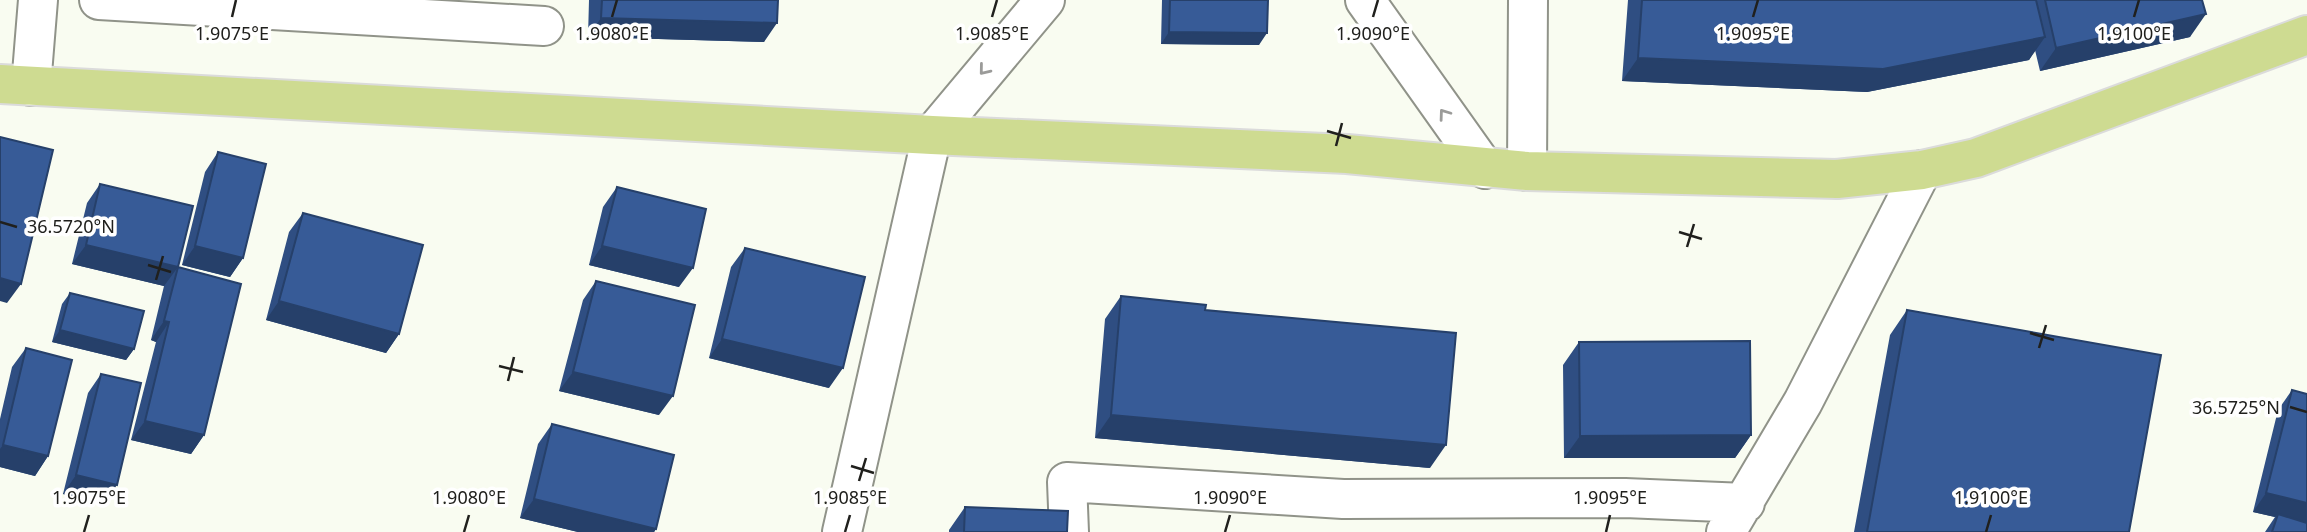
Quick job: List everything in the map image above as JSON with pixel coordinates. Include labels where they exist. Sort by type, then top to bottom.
[{"type":"main road","points":[[16,85],[932,135],[1347,154],[1485,169],[1837,179],[1922,170],[1976,158],[2307,35]]},
{"type":"street","points":[[16,85],[38,0]]},
{"type":"street","points":[[99,0],[544,26]]},
{"type":"street","points":[[842,532],[932,135],[1045,0]]},
{"type":"street","points":[[1365,0],[1485,169]]},
{"type":"street","points":[[1527,171],[1528,0]]},
{"type":"street","points":[[1069,532],[1067,482],[1343,499],[1625,498],[1735,517],[1802,402],[1922,170]]},
{"type":"building","points":[[602,0],[778,0],[777,23],[601,18]]},
{"type":"building","points":[[1170,0],[1268,0],[1267,33],[1169,32]]},
{"type":"building","points":[[1642,0],[2036,0],[2045,37],[1883,69],[1638,58]]},
{"type":"building","points":[[2045,0],[2202,0],[2206,14],[2056,48]]},
{"type":"building","points":[[0,137],[53,150],[21,284],[0,278]]},
{"type":"building","points":[[218,152],[266,164],[243,258],[195,246]]},
{"type":"building","points":[[100,184],[193,206],[178,267],[86,245]]},
{"type":"building","points":[[617,187],[706,209],[693,268],[602,246]]},
{"type":"building","points":[[303,213],[423,245],[399,334],[279,301]]},
{"type":"building","points":[[745,248],[865,277],[843,368],[722,339]]},
{"type":"building","points":[[178,267],[241,284],[204,435],[145,421],[169,322],[164,321]]},
{"type":"building","points":[[596,281],[695,305],[673,396],[573,372]]},
{"type":"building","points":[[70,293],[144,311],[134,349],[60,330]]},
{"type":"building","points":[[1121,296],[1206,305],[1205,310],[1456,333],[1446,445],[1111,415]]},
{"type":"building","points":[[1907,310],[2161,355],[2129,532],[1867,532]]},
{"type":"building","points":[[1750,341],[1751,435],[1580,436],[1579,342]]},
{"type":"building","points":[[26,348],[72,360],[48,456],[3,445]]},
{"type":"building","points":[[101,374],[141,383],[117,485],[76,475]]},
{"type":"building","points":[[2292,390],[2307,394],[2307,503],[2266,493]]},
{"type":"building","points":[[552,424],[674,455],[656,529],[534,499]]},
{"type":"building","points":[[965,507],[1068,511],[1067,532],[964,532]]},
{"type":"building","points":[[2278,514],[2307,523],[2307,532],[2272,532]]}]
